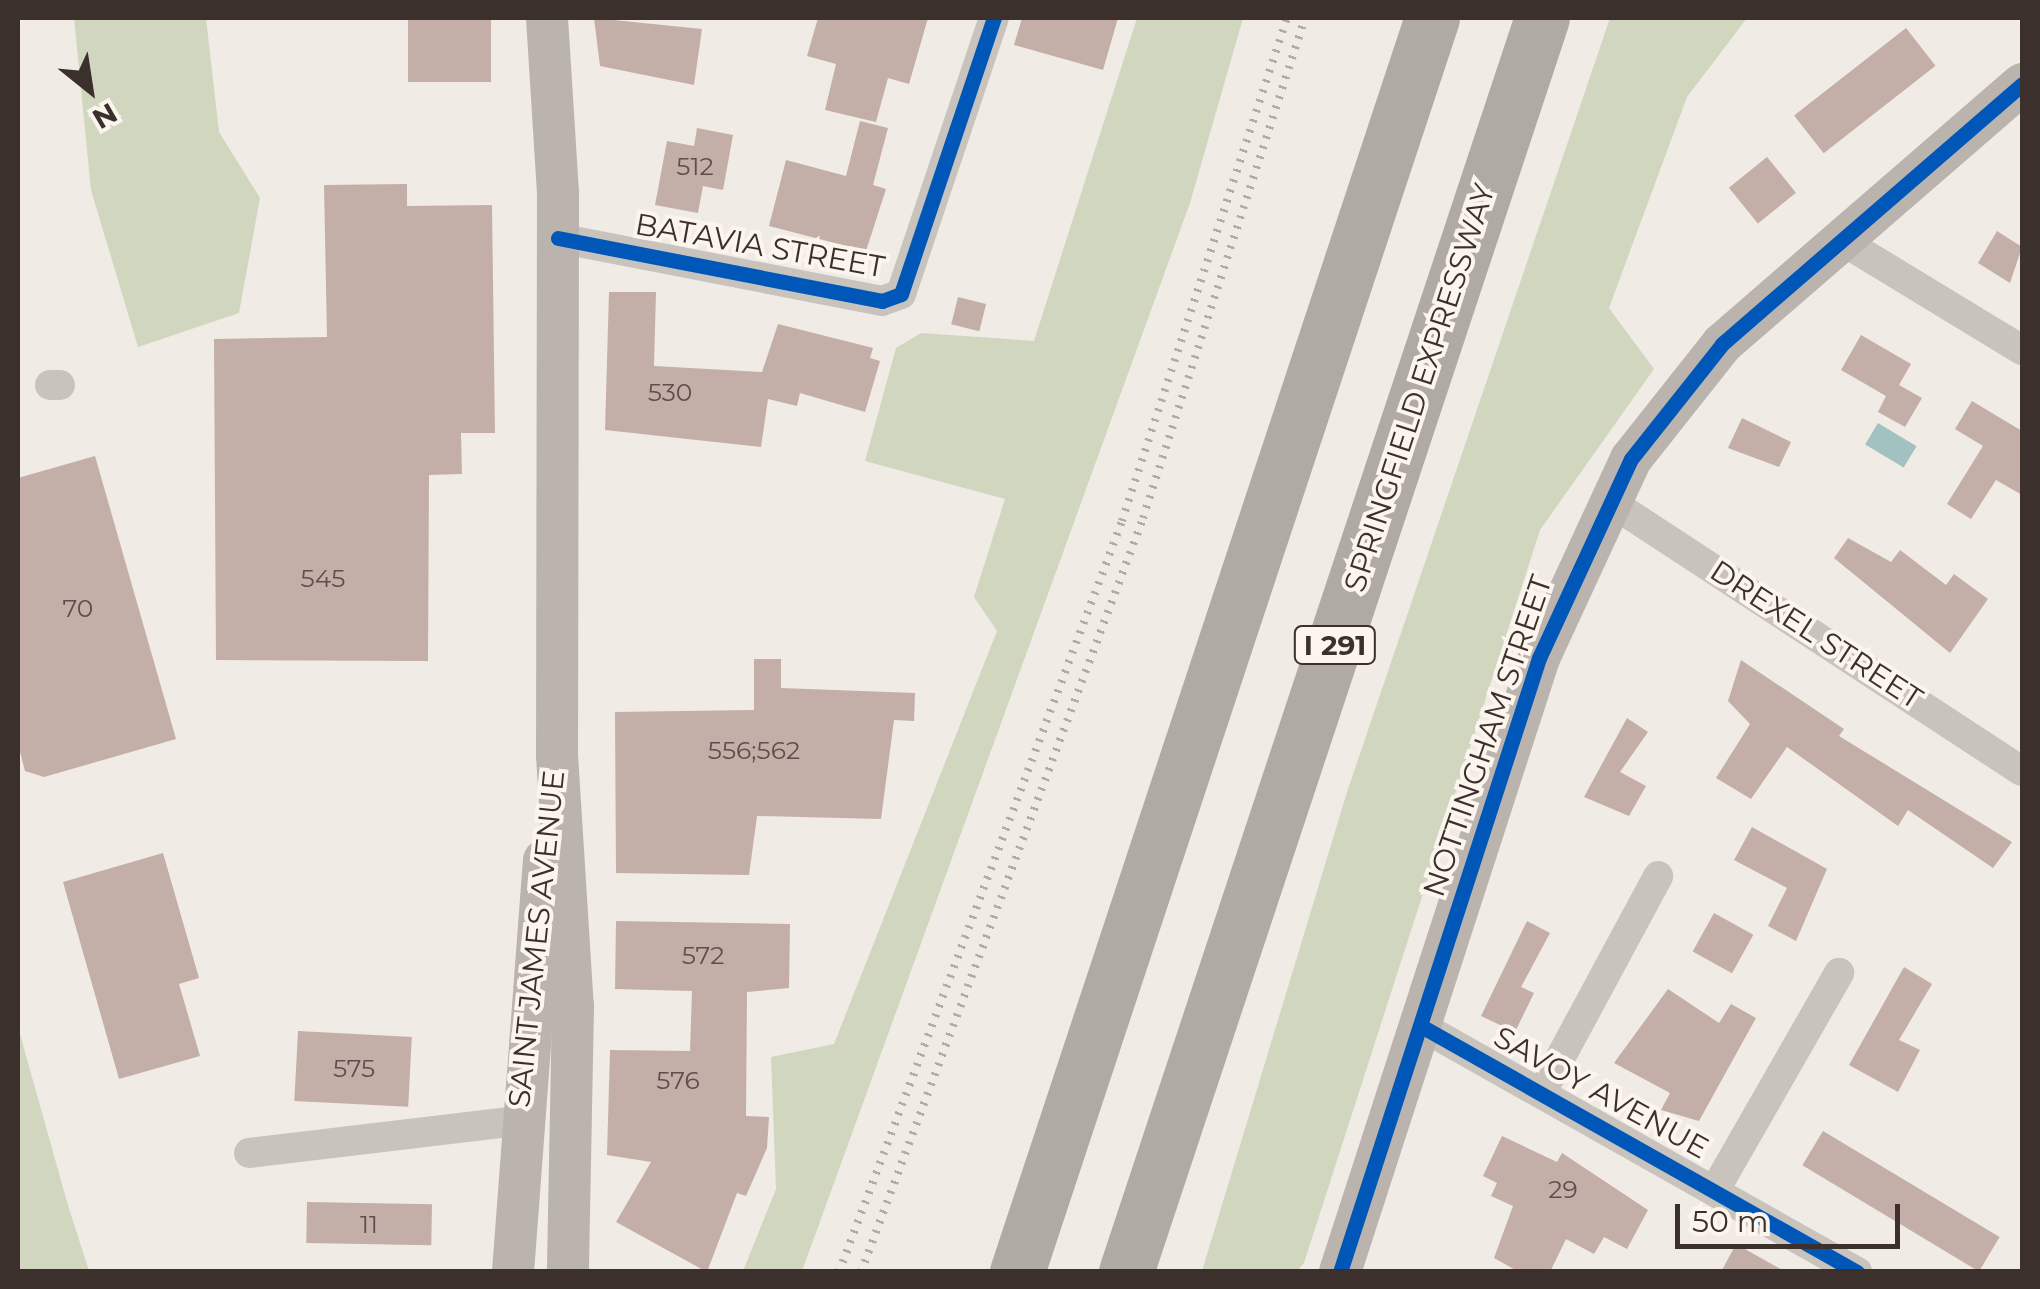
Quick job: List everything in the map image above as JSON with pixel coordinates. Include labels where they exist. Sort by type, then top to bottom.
[{"type":"highway","points":[[1017,1272],[1432,18]]},
{"type":"highway","name":"SPRINGFIELD EXPRESSWAY","points":[[1126,1272],[1542,18]]},
{"type":"highway","points":[[1154,1272],[1190,1083]]},
{"type":"highway","points":[[1009,1272],[1040,1205]]},
{"type":"main road","points":[[547,18],[558,238],[557,755]]},
{"type":"main road","name":"NOTTINGHAM STREET","points":[[1340,1272],[1539,658],[1609,500],[1670,402],[1841,240],[2022,84]]},
{"type":"main road","name":"SAINT JAMES AVENUE","points":[[513,1272],[518,1121],[557,755]]},
{"type":"main road","name":"SAINT JAMES AVENUE","points":[[557,755],[573,1006],[568,1272]]},
{"type":"street","name":"BATAVIA STREET","points":[[558,238],[882,301],[902,294],[994,18]]},
{"type":"street","points":[[1841,240],[2022,350]]},
{"type":"street","name":"DREXEL STREET","points":[[1609,500],[2022,771]]},
{"type":"street","points":[[1543,1090],[1658,876]]},
{"type":"street","points":[[1716,1188],[1839,973]]},
{"type":"street","name":"SAVOY AVENUE","points":[[1421,1026],[1543,1090],[1857,1272]]},
{"type":"street","points":[[249,1153],[518,1121]]},
{"type":"green space","points":[[74,18],[206,18],[219,132],[260,198],[239,313],[138,347],[91,190]]},
{"type":"green space","points":[[1137,18],[1243,18],[1190,203],[802,1271],[743,1271],[776,1189],[771,1057],[834,1044],[997,631],[974,597],[1005,499],[865,461],[896,348],[921,333],[1034,341]]},
{"type":"green space","points":[[1610,18],[1747,18],[1687,97],[1609,308],[1654,369],[1540,530],[1304,1263],[1297,1271],[1202,1271],[1347,792]]},
{"type":"green space","points":[[18,1027],[67,1202],[89,1271],[18,1271]]},
{"type":"water","points":[[1878,423],[1917,446],[1904,468],[1865,444]]},
{"type":"building","points":[[408,18],[491,18],[491,82],[408,82]]},
{"type":"building","points":[[594,18],[702,29],[694,85],[600,66]]},
{"type":"building","points":[[818,18],[928,18],[909,84],[888,78],[876,122],[825,110],[836,64],[807,56]]},
{"type":"building","points":[[1022,18],[1118,18],[1103,70],[1014,45]]},
{"type":"building","points":[[1906,28],[1936,66],[1824,153],[1794,115]]},
{"type":"building","points":[[860,121],[888,128],[873,185],[886,189],[866,251],[769,226],[786,160],[846,176]]},
{"type":"building","points":[[697,128],[733,135],[723,190],[703,186],[698,213],[655,205],[667,141],[694,146]]},
{"type":"building","points":[[1767,157],[1796,193],[1758,224],[1729,188]]},
{"type":"building","points":[[407,184],[407,206],[492,205],[495,433],[461,433],[462,474],[429,475],[428,661],[216,660],[214,339],[327,337],[324,185]]},
{"type":"building","points":[[1997,231],[2022,247],[2010,283],[1978,263]]},
{"type":"building","points":[[609,292],[656,292],[654,366],[762,372],[778,324],[873,348],[870,358],[880,361],[865,412],[800,393],[797,406],[768,399],[761,447],[605,430]]},
{"type":"building","points":[[958,297],[986,304],[979,331],[951,324]]},
{"type":"building","points":[[1861,335],[1911,364],[1899,385],[1922,398],[1905,427],[1878,412],[1886,396],[1841,370]]},
{"type":"building","points":[[1972,401],[2022,431],[2022,495],[1996,480],[1971,519],[1947,504],[1983,446],[1955,429]]},
{"type":"building","points":[[1742,418],[1791,442],[1779,467],[1728,448]]},
{"type":"building","points":[[95,456],[176,739],[44,777],[25,771],[18,744],[18,478]]},
{"type":"building","points":[[1848,538],[1891,562],[1900,550],[1946,585],[1954,574],[1988,599],[1950,653],[1834,558]]},
{"type":"building","points":[[754,659],[781,659],[781,688],[915,693],[914,721],[894,720],[881,819],[757,816],[749,875],[616,873],[615,712],[754,710]]},
{"type":"building","points":[[1741,660],[1844,729],[1839,736],[2012,842],[1993,868],[1908,810],[1898,826],[1787,747],[1751,799],[1716,778],[1750,724],[1728,701]]},
{"type":"building","points":[[1627,718],[1648,732],[1620,772],[1646,786],[1629,816],[1584,797]]},
{"type":"building","points":[[1752,827],[1827,869],[1796,941],[1768,926],[1787,888],[1734,860]]},
{"type":"building","points":[[163,853],[199,978],[179,984],[200,1056],[119,1079],[63,882]]},
{"type":"building","points":[[1714,913],[1753,935],[1732,973],[1693,951]]},
{"type":"building","points":[[616,921],[790,924],[789,988],[747,992],[746,1116],[769,1117],[767,1148],[746,1196],[737,1193],[707,1272],[616,1222],[651,1162],[607,1155],[610,1050],[690,1051],[692,991],[615,989]]},
{"type":"building","points":[[1527,921],[1550,933],[1521,987],[1534,993],[1515,1032],[1481,1016]]},
{"type":"building","points":[[1904,967],[1932,984],[1899,1040],[1920,1050],[1898,1092],[1849,1065]]},
{"type":"building","points":[[1668,989],[1719,1023],[1731,1004],[1756,1018],[1699,1121],[1661,1110],[1670,1093],[1614,1063]]},
{"type":"building","points":[[298,1031],[412,1037],[408,1107],[294,1101]]},
{"type":"building","points":[[1823,1131],[2000,1237],[1979,1271],[1802,1165]]},
{"type":"building","points":[[1502,1136],[1557,1162],[1562,1153],[1648,1210],[1627,1249],[1604,1237],[1594,1254],[1566,1239],[1550,1272],[1519,1272],[1494,1258],[1513,1206],[1491,1196],[1497,1183],[1483,1176]]},
{"type":"building","points":[[307,1202],[432,1204],[431,1245],[306,1243]]},
{"type":"building","points":[[1736,1244],[1786,1272],[1721,1272]]},
{"type":"railway","points":[[839,1272],[1122,521],[1287,18]]},
{"type":"railway","points":[[861,1272],[1143,518],[1305,18]]},
{"type":"cycle path","points":[[558,238],[882,301],[901,294],[994,18]]},
{"type":"cycle path","points":[[1340,1272],[1539,658],[1631,459],[1722,344],[2022,84]]},
{"type":"cycle path","points":[[1421,1026],[1857,1272]]}]
